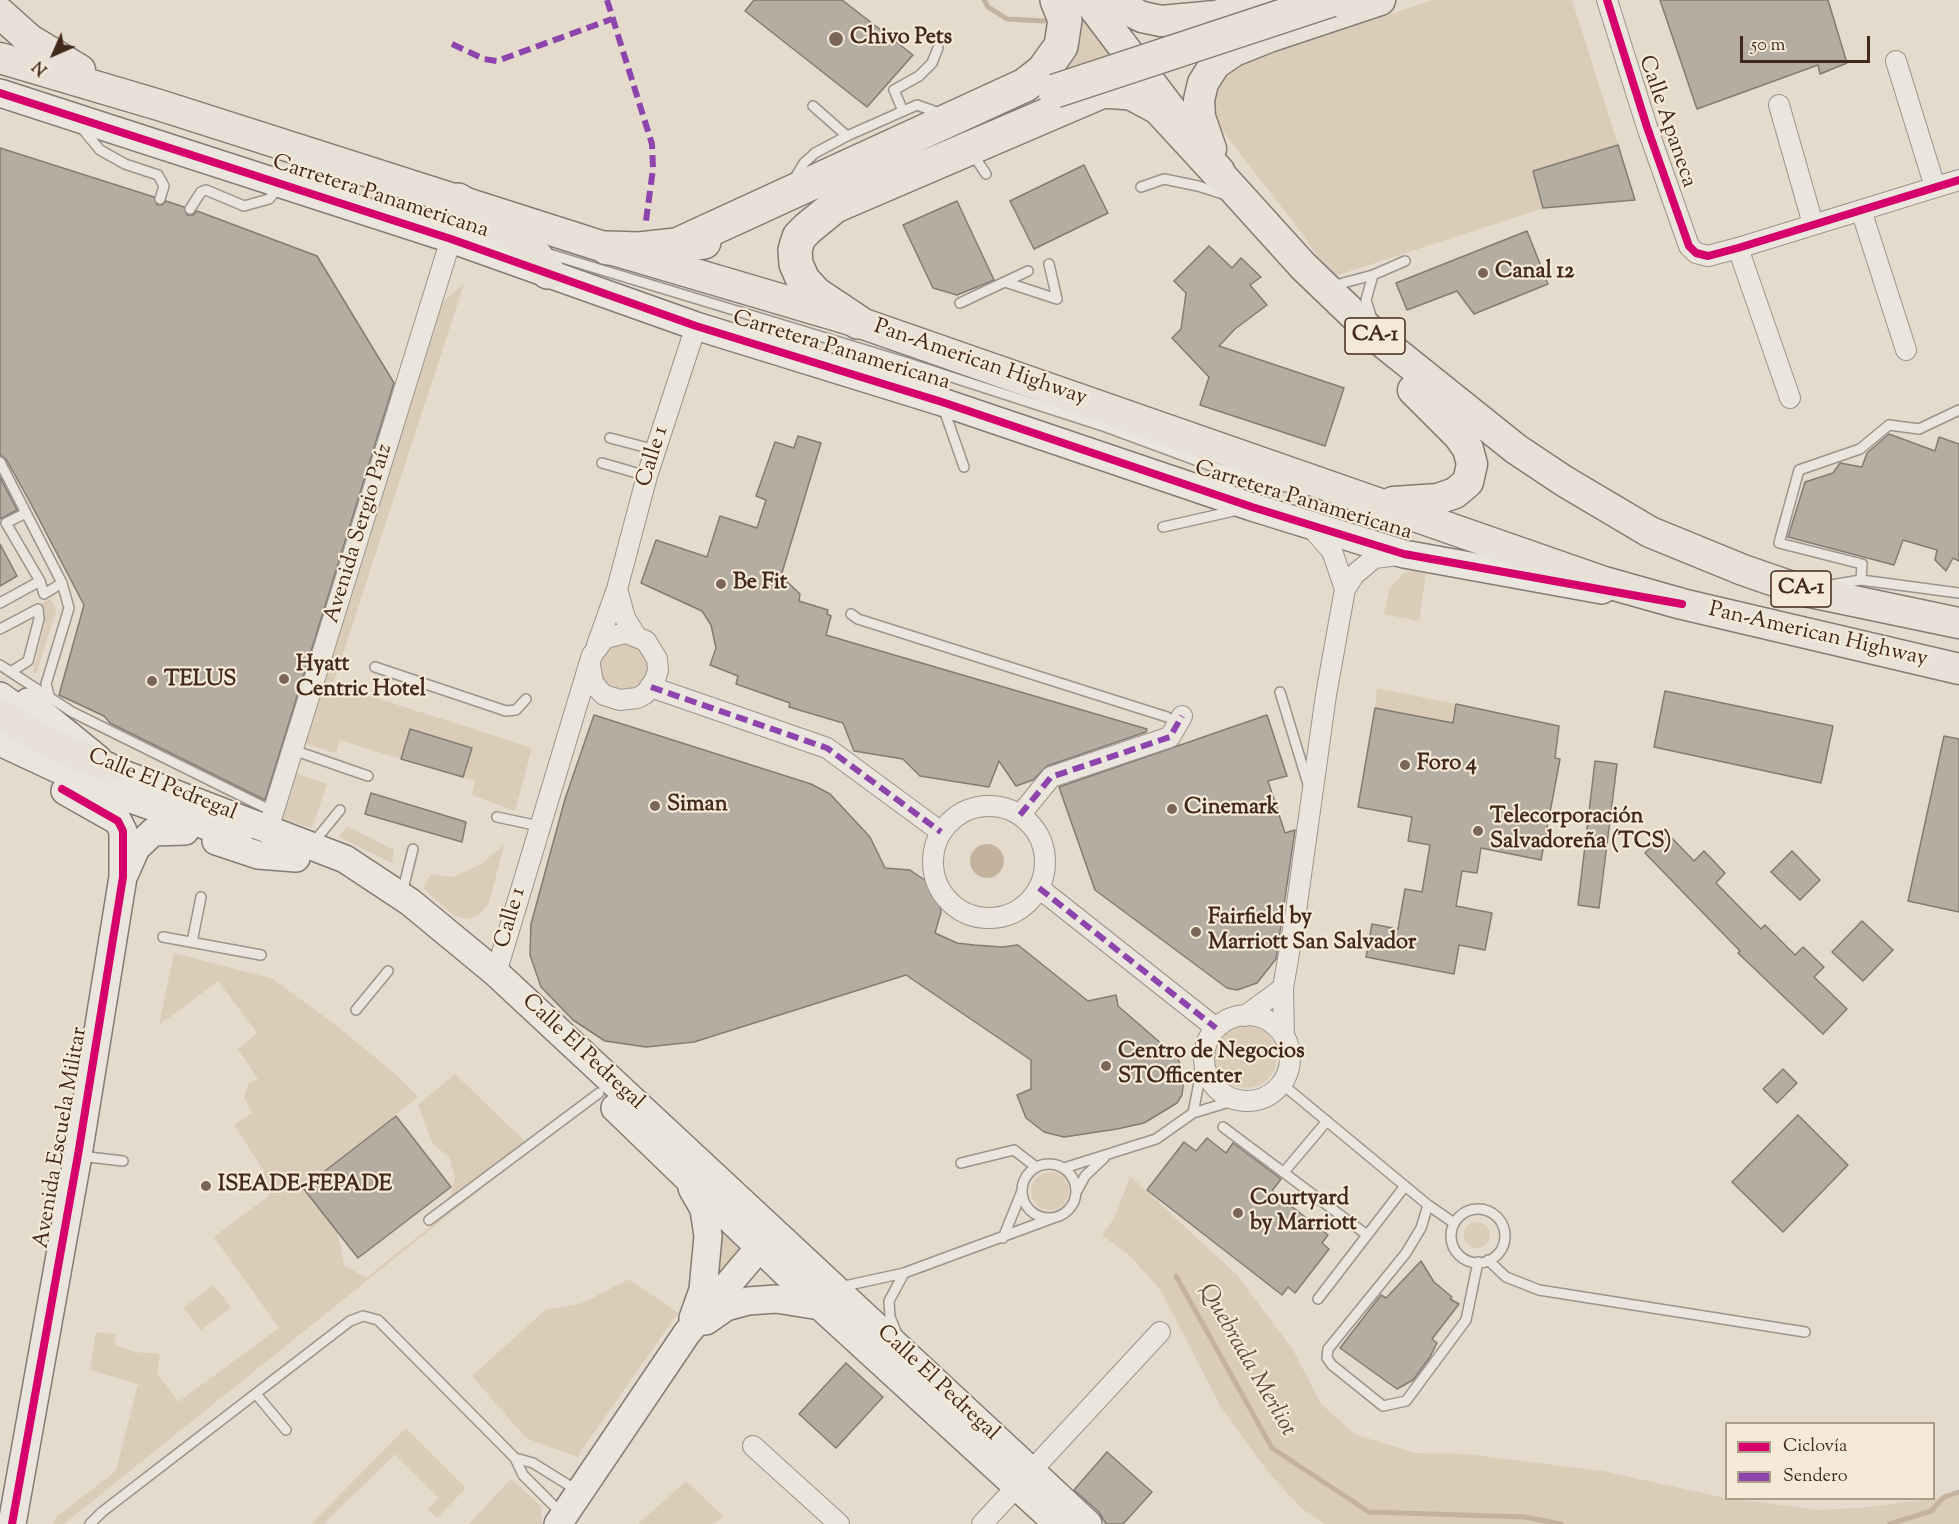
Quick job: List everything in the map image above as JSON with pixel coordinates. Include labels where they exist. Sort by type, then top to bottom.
[{"type":"highway","points":[[681,243],[1013,92],[1036,77],[1048,65],[1061,46],[1065,32],[1065,20],[1057,0]]},
{"type":"highway","points":[[607,248],[639,249],[681,243],[711,242],[1055,91],[1331,0]]},
{"type":"highway","points":[[858,322],[816,294],[803,280],[796,264],[795,250],[799,237],[835,206],[977,161],[1103,91],[1131,93],[1159,108],[1218,172]]},
{"type":"highway","points":[[458,200],[500,226],[538,260]]},
{"type":"main road","name":"Pan-American Highway","points":[[1088,0],[1218,172],[1324,289],[1437,388],[1564,481],[1650,532],[1801,590],[1959,623]]},
{"type":"main road","points":[[1109,0],[1142,17],[1161,21],[1215,16],[1270,2]]},
{"type":"main road","points":[[1218,172],[1200,117],[1199,100],[1203,83],[1215,64],[1234,51],[1269,37],[1380,0]]},
{"type":"main road","points":[[0,13],[29,39],[66,63],[159,105]]},
{"type":"main road","name":"Pan-American Highway","points":[[5,71],[159,105],[607,248],[858,322],[1583,575],[1682,604],[1959,669]]},
{"type":"main road","name":"Carretera Panamericana","points":[[5,71],[73,117],[451,239],[538,260],[696,326],[942,402],[1252,507],[1404,554],[1682,604]]},
{"type":"main road","points":[[1346,309],[1382,355],[1459,436],[1468,449],[1472,464],[1468,482],[1455,493],[1424,501],[1362,498]]},
{"type":"main road","points":[[6,677],[42,712],[108,768]]},
{"type":"main road","name":"Calle El Pedregal","points":[[0,696],[72,748],[108,768],[271,820],[304,852],[394,909],[439,945],[685,1174],[767,1239]]},
{"type":"main road","points":[[0,714],[45,741],[108,768]]},
{"type":"main road","name":"Calle El Pedregal","points":[[0,742],[92,785],[220,830],[304,852],[345,859],[401,896],[496,973],[827,1297],[1023,1478],[1088,1524]]},
{"type":"main road","points":[[0,758],[62,789],[258,855],[304,852]]},
{"type":"main road","name":"Avenida Escuela Militar","points":[[12,1524],[78,1155],[123,877],[123,831],[118,820],[62,789]]},
{"type":"main road","name":"Avenida Escuela Militar","points":[[123,877],[136,848],[153,832],[185,831]]},
{"type":"main road","points":[[685,1174],[704,1209],[708,1236],[707,1266],[700,1302],[687,1333]]},
{"type":"main road","points":[[561,1521],[687,1333],[767,1239]]},
{"type":"main road","points":[[687,1333],[726,1307],[748,1300],[827,1297]]},
{"type":"main road","name":"Calle El Pedregal","points":[[827,1297],[912,1361],[1023,1478],[1058,1524]]},
{"type":"street","name":"Calle Apaneca","points":[[1607,0],[1647,127],[1689,246],[1696,253],[1708,256],[1738,248]]},
{"type":"street","points":[[1896,61],[1935,187]]},
{"type":"street","points":[[1779,105],[1813,224]]},
{"type":"street","points":[[1790,398],[1738,248],[1959,180]]},
{"type":"street","points":[[1861,210],[1906,350]]},
{"type":"street","name":"Avenida Sergio Paíz","points":[[271,820],[451,239]]},
{"type":"street","name":"Calle 1","points":[[496,973],[539,826],[590,665],[617,589],[647,476],[696,326]]},
{"type":"street","points":[[1307,524],[1323,538],[1332,551],[1345,589]]},
{"type":"street","points":[[1284,1037],[1268,1022],[1245,1016],[1232,1018],[1216,1028],[1207,1041],[1204,1057],[1205,1070],[1213,1084],[1224,1095],[1236,1100],[1251,1101],[1265,1097],[1282,1084],[1290,1061],[1284,1037],[1283,988],[1326,695],[1345,589],[1354,575],[1374,558],[1404,554]]},
{"type":"street","points":[[617,589],[626,618],[636,636]]},
{"type":"street","points":[[571,726],[588,708],[612,699],[637,698],[651,687],[658,670],[657,659],[646,641],[636,636],[615,634],[597,645]]},
{"type":"street","points":[[590,665],[593,682],[604,695],[612,699]]},
{"type":"street","points":[[651,687],[827,748],[941,832]]},
{"type":"street","points":[[1020,815],[1051,777],[1170,737],[1174,716]]},
{"type":"street","points":[[978,807],[1004,808],[1020,815],[1033,827],[1044,850],[1045,867],[1039,888],[1024,906],[1007,915],[989,918],[962,910],[947,899],[934,873],[933,855],[941,832],[955,817],[978,807]]},
{"type":"street","points":[[1039,888],[1216,1028]]},
{"type":"street","points":[[1245,1016],[1283,988]]},
{"type":"street","points":[[982,1524],[1160,1332]]},
{"type":"street","points":[[753,1446],[839,1524]]},
{"type":"lane","points":[[903,111],[894,90],[919,76],[932,63],[938,48]]},
{"type":"lane","points":[[783,196],[804,163],[815,153],[846,136],[917,105],[955,118]]},
{"type":"lane","points":[[813,106],[846,136]]},
{"type":"lane","points":[[73,117],[100,150],[126,164],[158,175],[164,186],[160,199]]},
{"type":"lane","points":[[1141,187],[1154,181],[1175,181],[1245,202]]},
{"type":"lane","points":[[190,209],[201,192],[206,190],[244,206],[269,199],[281,184]]},
{"type":"lane","points":[[538,260],[905,362],[1276,486],[1319,494],[1362,498]]},
{"type":"lane","points":[[1324,289],[1372,275],[1405,261]]},
{"type":"lane","points":[[1005,282],[1057,299],[1049,264]]},
{"type":"lane","points":[[960,303],[1028,271]]},
{"type":"lane","points":[[1372,275],[1366,300],[1380,340]]},
{"type":"lane","points":[[942,402],[964,467]]},
{"type":"lane","points":[[1779,543],[1799,470],[1860,449],[1889,425],[1919,429],[1959,410]]},
{"type":"lane","points":[[610,438],[656,450]]},
{"type":"lane","points":[[0,462],[62,583],[69,608],[46,684],[49,695]]},
{"type":"lane","points":[[602,463],[647,476]]},
{"type":"lane","points":[[1162,527],[1252,507]]},
{"type":"lane","points":[[1779,543],[1794,509]]},
{"type":"lane","points":[[26,513],[3,525],[40,582],[44,594]]},
{"type":"lane","points":[[1779,543],[1862,564],[1861,580]]},
{"type":"lane","points":[[1801,590],[1861,580],[1959,593]]},
{"type":"lane","points":[[0,603],[40,582]]},
{"type":"lane","points":[[6,677],[28,661],[39,619],[38,609],[44,594],[62,583]]},
{"type":"lane","points":[[0,628],[38,609]]},
{"type":"lane","points":[[851,614],[858,619],[1174,716]]},
{"type":"lane","points":[[0,665],[6,677],[49,695],[88,720],[271,820]]},
{"type":"lane","points":[[375,667],[506,711],[516,710],[526,699]]},
{"type":"lane","points":[[1280,692],[1312,796]]},
{"type":"lane","points":[[293,750],[368,776]]},
{"type":"lane","points":[[304,852],[340,810]]},
{"type":"lane","points":[[497,817],[539,826]]},
{"type":"lane","points":[[401,896],[413,849]]},
{"type":"lane","points":[[192,942],[201,897]]},
{"type":"lane","points":[[163,937],[261,955]]},
{"type":"lane","points":[[356,1010],[388,971]]},
{"type":"lane","points":[[1193,1113],[1204,1057]]},
{"type":"lane","points":[[1282,1084],[1405,1186],[1454,1223]]},
{"type":"lane","points":[[429,1220],[598,1093]]},
{"type":"lane","points":[[1003,1238],[1025,1178],[1036,1167],[1049,1164],[1064,1168],[1106,1156],[1163,1136],[1193,1113],[1236,1100]]},
{"type":"lane","points":[[1284,1172],[1327,1120]]},
{"type":"lane","points":[[1223,1127],[1367,1235]]},
{"type":"lane","points":[[960,1162],[1014,1150],[1036,1167]]},
{"type":"lane","points":[[78,1155],[123,1161]]},
{"type":"lane","points":[[827,1297],[904,1273],[1064,1214],[1072,1207],[1085,1176],[1106,1156]]},
{"type":"lane","points":[[1064,1168],[1073,1178],[1077,1191]]},
{"type":"lane","points":[[1318,1299],[1405,1186]]},
{"type":"lane","points":[[1022,1191],[1025,1204],[1032,1212],[1042,1218],[1053,1218]]},
{"type":"lane","points":[[1428,1204],[1421,1228],[1406,1253],[1328,1349],[1327,1358],[1332,1365],[1383,1406],[1406,1401],[1466,1320],[1483,1261],[1500,1251],[1504,1241],[1503,1227],[1498,1218],[1489,1211],[1473,1209],[1463,1213],[1454,1223],[1451,1233],[1454,1248],[1463,1258],[1483,1261],[1506,1277],[1539,1290],[1805,1332]]},
{"type":"lane","points":[[904,1273],[890,1296],[889,1310],[895,1330],[912,1361]]},
{"type":"lane","points":[[90,1524],[102,1512],[350,1321],[369,1316],[378,1320],[515,1458],[523,1475],[561,1521]]},
{"type":"lane","points":[[256,1394],[286,1430]]},
{"type":"lane","points":[[515,1458],[533,1463],[580,1493]]},
{"type":"shaded area","points":[[1433,0],[1572,0],[1618,145],[1533,171],[1543,208],[1332,277],[1301,232],[1207,111],[1211,89],[1229,68]]},
{"type":"shaded area","points":[[1075,8],[1116,57],[1033,90]]},
{"type":"shaded area","points":[[464,284],[333,684],[532,748],[515,811],[472,795],[475,780],[463,777],[471,747],[410,729],[401,759],[340,740],[336,753],[301,743],[443,301]]},
{"type":"shaded area","points":[[1412,571],[1426,573],[1419,621],[1384,614],[1390,587],[1403,574]]},
{"type":"shaded area","points":[[48,598],[54,604],[56,611],[36,674],[33,672],[45,623],[41,605]]},
{"type":"shaded area","points":[[618,642],[628,642],[641,649],[648,662],[648,672],[641,685],[628,692],[618,692],[609,688],[602,681],[598,672],[598,662],[602,653],[609,646]]},
{"type":"shaded area","points":[[1377,688],[1456,704],[1453,723],[1375,708]]},
{"type":"shaded area","points":[[293,772],[327,784],[312,828],[281,818]]},
{"type":"shaded area","points":[[347,826],[394,850],[392,863],[339,837]]},
{"type":"shaded area","points":[[987,844],[999,849],[1004,861],[999,873],[987,878],[975,873],[970,861],[975,849]]},
{"type":"shaded area","points":[[504,845],[489,903],[478,916],[466,919],[453,915],[423,888],[431,874],[454,877],[481,864]]},
{"type":"shaded area","name":"ISEADE-FEPADE","points":[[174,953],[273,979],[338,1027],[394,1073],[418,1097],[303,1188],[337,1231],[344,1265],[366,1278],[446,1214],[455,1177],[450,1158],[433,1144],[418,1105],[455,1074],[532,1148],[64,1524],[53,1524],[57,1516],[116,1471],[138,1384],[90,1370],[96,1332],[116,1335],[114,1344],[135,1352],[160,1354],[157,1373],[178,1402],[279,1328],[214,1237],[269,1196],[263,1170],[234,1125],[252,1113],[244,1097],[249,1083],[258,1079],[238,1049],[257,1033],[218,981],[159,1025]]},
{"type":"shaded area","points":[[1240,1026],[1252,1026],[1268,1035],[1275,1045],[1277,1057],[1275,1069],[1268,1079],[1252,1088],[1240,1088],[1229,1083],[1220,1074],[1215,1063],[1215,1051],[1220,1040],[1229,1031]]},
{"type":"shaded area","points":[[1050,1172],[1063,1178],[1069,1191],[1063,1204],[1050,1210],[1037,1204],[1031,1191],[1037,1178]]},
{"type":"shaded area","points":[[1130,1176],[1236,1274],[1293,1350],[1321,1404],[1356,1435],[1416,1453],[1466,1454],[1602,1471],[1725,1498],[1725,1500],[1820,1510],[1935,1500],[1959,1492],[1959,1524],[1324,1524],[1301,1508],[1268,1472],[1221,1407],[1160,1289],[1129,1255],[1102,1235],[1115,1217]]},
{"type":"shaded area","points":[[713,1221],[742,1248],[711,1290]]},
{"type":"shaded area","points":[[1477,1222],[1486,1226],[1490,1235],[1486,1244],[1477,1248],[1468,1244],[1464,1235],[1468,1226]]},
{"type":"shaded area","points":[[629,1279],[678,1313],[577,1457],[526,1438],[472,1376],[545,1310],[583,1303]]},
{"type":"shaded area","points":[[213,1285],[231,1307],[201,1330],[184,1308]]},
{"type":"shaded area","points":[[406,1428],[466,1488],[437,1518],[427,1509],[439,1498],[395,1454],[324,1524],[311,1524]]},
{"type":"shaded area","points":[[511,1479],[541,1506],[542,1524],[469,1524]]},
{"type":"shaded area","points":[[686,1481],[724,1517],[713,1524],[638,1524]]},
{"type":"building","name":"Chivo Pets","points":[[754,0],[842,0],[913,55],[867,107],[745,11]]},
{"type":"building","points":[[1660,0],[1828,0],[1847,63],[1820,74],[1818,65],[1697,109]]},
{"type":"building","points":[[1618,145],[1635,200],[1543,208],[1533,171]]},
{"type":"building","points":[[0,148],[154,197],[157,205],[162,205],[166,201],[184,207],[187,215],[193,215],[197,211],[317,256],[394,383],[265,800],[59,695],[84,605],[6,459],[0,455]]},
{"type":"building","points":[[1084,165],[1108,213],[1034,249],[1010,201]]},
{"type":"building","points":[[957,201],[994,280],[957,295],[933,288],[903,225]]},
{"type":"building","name":"Canal 12","points":[[1527,231],[1548,284],[1474,314],[1457,291],[1407,310],[1396,283]]},
{"type":"building","points":[[1209,246],[1232,268],[1241,258],[1261,277],[1250,285],[1267,305],[1235,329],[1219,346],[1344,388],[1325,446],[1200,405],[1209,377],[1172,338],[1181,329],[1186,293],[1174,281]]},
{"type":"building","points":[[1889,434],[1935,451],[1939,437],[1959,444],[1959,561],[1953,558],[1946,571],[1935,560],[1937,550],[1903,540],[1894,565],[1788,537],[1805,482],[1833,473],[1840,463],[1862,467],[1867,453]]},
{"type":"building","points":[[798,436],[821,443],[781,576],[800,594],[799,601],[828,610],[827,614],[831,616],[826,635],[1147,729],[1146,732],[1047,766],[1033,780],[1016,786],[999,761],[989,787],[920,776],[903,759],[854,751],[843,723],[789,707],[790,703],[736,684],[738,676],[710,665],[716,648],[711,625],[702,611],[641,583],[656,540],[707,557],[720,516],[757,528],[766,500],[756,496],[775,442],[794,448]]},
{"type":"building","points":[[0,477],[17,510],[0,519]]},
{"type":"building","points":[[0,544],[17,576],[0,586]]},
{"type":"building","points":[[1665,691],[1833,726],[1821,783],[1654,747]]},
{"type":"building","name":"Telecorporación Salvadoreña (TCS)","points":[[1456,704],[1559,726],[1555,758],[1560,759],[1541,860],[1481,848],[1477,873],[1462,871],[1456,906],[1492,913],[1485,950],[1459,945],[1454,974],[1366,957],[1372,924],[1398,929],[1405,889],[1422,892],[1430,845],[1408,841],[1412,817],[1358,807],[1375,708],[1453,723]]},
{"type":"building","points":[[594,715],[811,784],[830,794],[870,837],[885,868],[910,870],[926,881],[939,901],[941,912],[935,933],[957,943],[1002,947],[1018,945],[1088,1001],[1116,995],[1118,1006],[1178,1058],[1184,1078],[1182,1095],[1177,1103],[1144,1123],[1117,1129],[1064,1137],[1044,1132],[1026,1118],[1017,1095],[1031,1089],[1031,1060],[906,975],[694,1042],[646,1047],[605,1041],[573,1020],[541,987],[530,955],[531,924],[565,799]]},
{"type":"building","points":[[1267,715],[1287,776],[1268,781],[1285,833],[1295,830],[1276,959],[1257,983],[1237,990],[1227,988],[1095,890],[1059,787]]},
{"type":"building","points":[[410,729],[472,748],[463,777],[401,759]]},
{"type":"building","points":[[1944,736],[1959,739],[1959,912],[1908,901]]},
{"type":"building","points":[[1595,761],[1617,764],[1599,908],[1578,905]]},
{"type":"building","points":[[371,793],[466,822],[462,842],[365,814]]},
{"type":"building","points":[[1666,832],[1694,861],[1704,851],[1725,873],[1716,883],[1761,929],[1765,925],[1795,955],[1803,947],[1824,967],[1814,977],[1847,1009],[1823,1034],[1738,953],[1740,951],[1645,853]]},
{"type":"building","points":[[1792,851],[1820,880],[1800,900],[1771,872]]},
{"type":"building","points":[[1862,921],[1893,950],[1863,981],[1832,952]]},
{"type":"building","points":[[1783,1069],[1797,1083],[1777,1103],[1763,1089]]},
{"type":"building","points":[[1798,1115],[1848,1165],[1783,1232],[1732,1182]]},
{"type":"building","points":[[396,1116],[451,1187],[358,1258],[303,1188]]},
{"type":"building","name":"Courtyard by Marriott","points":[[1207,1138],[1226,1153],[1233,1143],[1281,1179],[1272,1191],[1328,1235],[1322,1243],[1329,1249],[1295,1293],[1288,1287],[1282,1295],[1147,1190],[1184,1142],[1196,1151]]},
{"type":"building","points":[[1421,1261],[1434,1282],[1452,1297],[1450,1299],[1459,1304],[1432,1339],[1437,1343],[1430,1357],[1413,1380],[1397,1389],[1340,1348],[1381,1295],[1386,1298]]},
{"type":"building","points":[[846,1363],[883,1397],[836,1448],[799,1414]]},
{"type":"building","points":[[1107,1452],[1152,1492],[1123,1524],[1106,1524],[1099,1512],[1074,1490]]},
{"type":"waterway","points":[[984,0],[988,7],[1007,19],[1044,21]]},
{"type":"waterway","name":"Quebrada Merliot","points":[[1176,1276],[1272,1448],[1369,1512],[1525,1517],[1561,1524]]},
{"type":"waterway","name":"Quebrada Merliot","points":[[1890,1524],[1931,1511],[1944,1497],[1959,1492]]},
{"type":"marked path","points":[[607,0],[652,144],[653,169],[646,221]]},
{"type":"marked path","points":[[452,44],[484,59],[497,61],[612,19]]},
{"type":"marked path","points":[[651,687],[827,748],[941,832]]},
{"type":"marked path","points":[[1020,815],[1051,777],[1170,737],[1182,716]]},
{"type":"marked path","points":[[1039,888],[1216,1028]]},
{"type":"cycle path","points":[[1607,0],[1647,127],[1689,246],[1696,253],[1708,256],[1738,248],[1959,180]]},
{"type":"cycle path","points":[[0,93],[451,239],[696,326],[942,402],[1252,507],[1404,554],[1682,604]]},
{"type":"cycle path","points":[[12,1524],[78,1155],[123,877],[123,831],[118,821],[62,789]]},
{"type":"place","name":"Chivo Pets","points":[[836,39]]},
{"type":"place","name":"Canal 12","points":[[1483,273]]},
{"type":"place","name":"Be Fit","points":[[721,584]]},
{"type":"place","name":"Hyatt Centric Hotel","points":[[284,679]]},
{"type":"place","name":"TELUS","points":[[152,681]]},
{"type":"place","name":"Foro 4","points":[[1405,765]]},
{"type":"place","name":"Siman","points":[[655,806]]},
{"type":"place","name":"Cinemark","points":[[1172,809]]},
{"type":"place","name":"Telecorporación Salvadoreña (TCS)","points":[[1478,831]]},
{"type":"place","name":"Fairfield by Marriott San Salvador","points":[[1196,932]]},
{"type":"place","name":"Centro de Negocios STOfficenter","points":[[1106,1066]]},
{"type":"place","name":"ISEADE-FEPADE","points":[[206,1186]]},
{"type":"place","name":"Courtyard by Marriott","points":[[1238,1213]]}]
